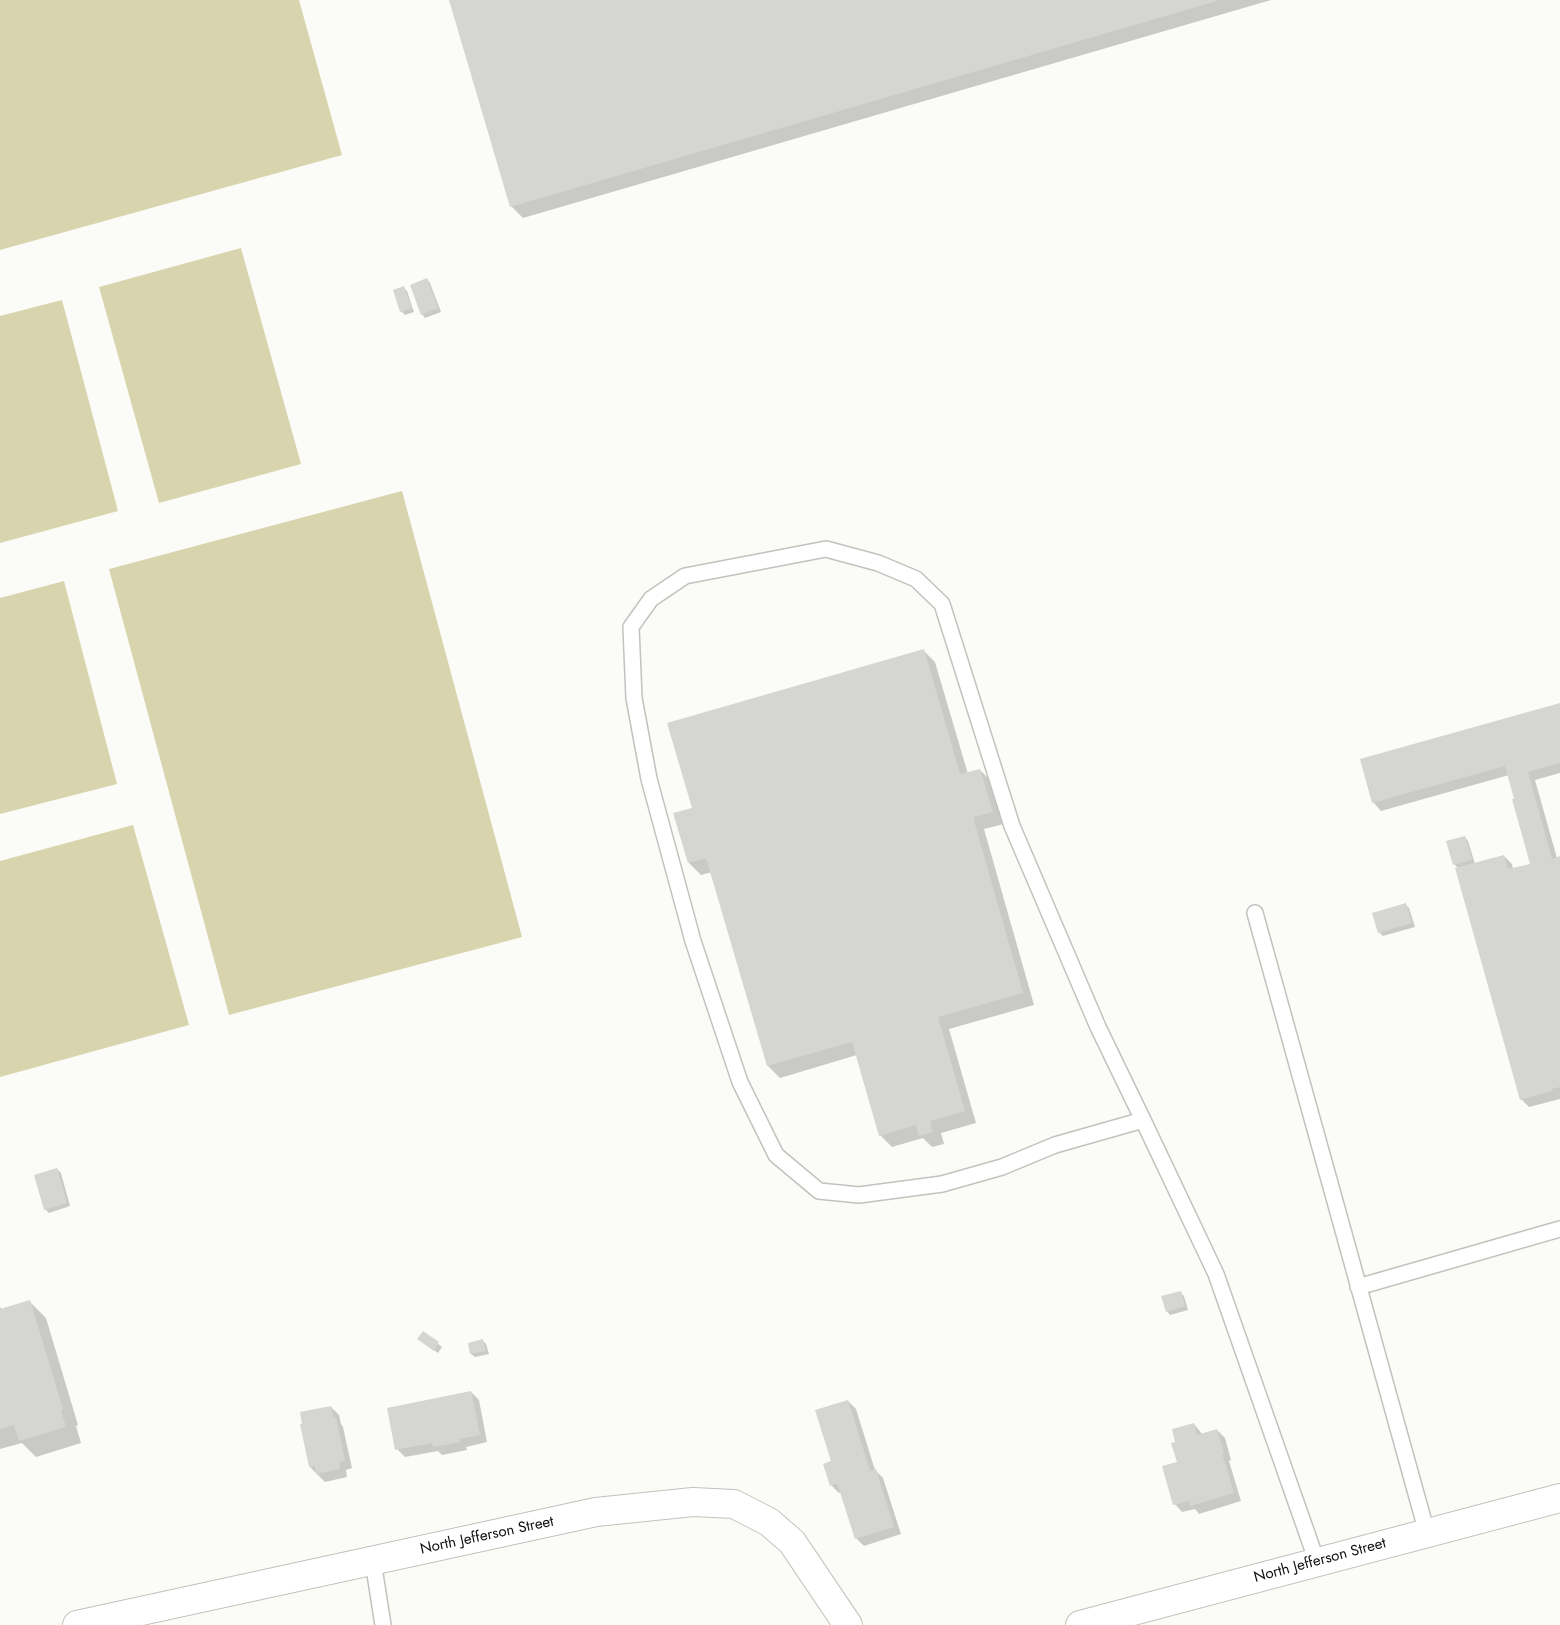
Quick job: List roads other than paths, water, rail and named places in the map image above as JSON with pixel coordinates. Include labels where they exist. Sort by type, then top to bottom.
[{"type":"street","name":"North Jefferson Street","points":[[1080,1625],[1560,1498]]},
{"type":"street","name":"North Jefferson Street","points":[[77,1625],[596,1512],[693,1502],[734,1504],[769,1522],[792,1542],[848,1625]]},
{"type":"lane","points":[[1143,1120],[1055,1145],[1002,1168],[942,1184],[859,1195],[818,1191],[776,1155],[740,1082],[693,941],[649,779],[634,698],[631,627],[651,599],[685,576],[826,549],[878,563],[916,579],[942,604],[1012,826],[1098,1027],[1143,1120],[1216,1274],[1317,1562]]},
{"type":"lane","points":[[1255,913],[1427,1533]]},
{"type":"lane","points":[[1358,1287],[1560,1229]]},
{"type":"lane","points":[[373,1561],[383,1625]]}]
